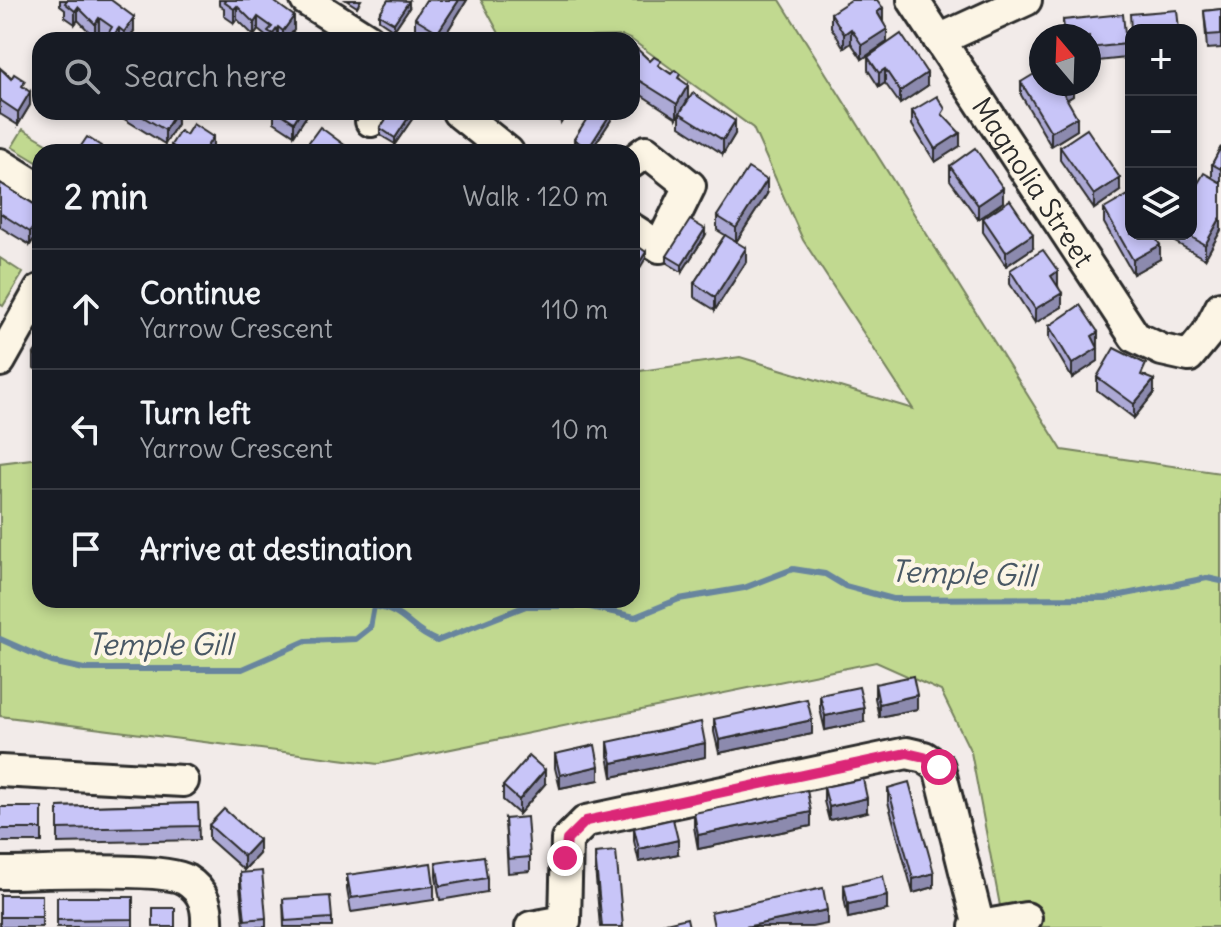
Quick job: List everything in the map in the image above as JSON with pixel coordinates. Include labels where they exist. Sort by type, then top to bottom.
[{"type":"street","points":[[306,0],[356,32]]},
{"type":"street","name":"Magnolia Street","points":[[913,0],[1135,337],[1162,350],[1189,356],[1207,334],[1221,307]]},
{"type":"street","points":[[939,40],[1026,0]]},
{"type":"street","points":[[468,120],[498,144]]},
{"type":"street","points":[[640,156],[646,151],[690,186],[660,247],[640,234]]},
{"type":"street","points":[[0,164],[32,184]]},
{"type":"street","points":[[0,361],[32,304]]},
{"type":"street","points":[[531,927],[565,924],[567,840],[586,821],[907,753],[924,757],[939,767],[978,927],[1026,918]]},
{"type":"street","points":[[0,771],[183,781]]},
{"type":"street","points":[[0,873],[156,874],[183,878],[202,892],[208,913],[207,927]]},
{"type":"green space","points":[[481,0],[780,0],[1062,450],[1221,473],[1221,927],[1004,927],[971,752],[941,691],[876,662],[378,764],[0,716],[0,463],[32,459],[32,608],[640,608],[640,371],[740,357],[913,409],[803,240],[753,128],[640,46],[640,32],[498,32]]},
{"type":"green space","points":[[23,129],[48,144],[32,144],[32,159],[12,147]]},
{"type":"green space","points":[[0,258],[23,273],[3,306],[0,304]]},
{"type":"building","points":[[67,0],[111,0],[134,17],[124,32],[119,28],[116,32],[109,32],[112,27],[99,18],[95,24],[78,7],[75,11],[65,3]]},
{"type":"building","points":[[272,0],[294,16],[283,31],[278,27],[274,32],[270,32],[272,27],[258,17],[254,23],[237,6],[234,9],[224,2]]},
{"type":"building","points":[[388,0],[409,1],[394,23],[379,14]]},
{"type":"building","points":[[426,0],[459,0],[438,32],[415,18]]},
{"type":"building","points":[[851,0],[877,0],[883,8],[877,12],[887,29],[862,45],[851,29],[844,34],[831,13]]},
{"type":"building","points":[[1221,9],[1221,34],[1207,35],[1204,11]]},
{"type":"building","points":[[1177,10],[1178,24],[1131,24],[1130,14]]},
{"type":"building","points":[[1123,14],[1125,44],[1101,47],[1101,24],[1064,24],[1063,20]]},
{"type":"building","points":[[901,34],[927,73],[900,91],[885,69],[879,73],[868,57]]},
{"type":"building","points":[[640,52],[650,61],[654,57],[661,61],[658,65],[671,74],[675,70],[680,74],[678,78],[688,85],[677,104],[640,81]]},
{"type":"building","points":[[0,68],[11,79],[14,74],[25,81],[22,86],[30,92],[18,112],[0,100]]},
{"type":"building","points":[[1029,77],[1029,95],[1021,82]]},
{"type":"building","points":[[693,93],[735,121],[723,140],[680,113]]},
{"type":"building","points":[[937,96],[945,109],[942,114],[960,133],[935,149],[912,111]]},
{"type":"building","points":[[1029,96],[1065,96],[1077,117],[1051,132]]},
{"type":"building","points":[[148,120],[171,120],[165,130]]},
{"type":"building","points":[[386,120],[407,120],[395,138],[380,128]]},
{"type":"building","points":[[586,120],[607,120],[591,144],[581,144],[574,139]]},
{"type":"building","points":[[193,124],[213,137],[208,144],[172,144],[180,131],[186,135]]},
{"type":"building","points":[[320,127],[343,144],[307,144]]},
{"type":"building","points":[[1087,129],[1120,178],[1094,195],[1060,147]]},
{"type":"building","points":[[87,137],[98,144],[82,144]]},
{"type":"building","points":[[1221,147],[1221,169],[1212,164]]},
{"type":"building","points":[[975,148],[1003,188],[978,205],[950,166]]},
{"type":"building","points":[[748,168],[767,180],[736,228],[717,216]]},
{"type":"building","points":[[1204,173],[1221,183],[1221,217],[1205,245],[1196,240],[1197,185]]},
{"type":"building","points":[[0,183],[32,203],[32,229],[30,232],[0,213]]},
{"type":"building","points":[[1125,197],[1125,240],[1157,240],[1160,245],[1133,260],[1104,209]]},
{"type":"building","points":[[1010,200],[1033,234],[1006,252],[983,218]]},
{"type":"building","points":[[690,220],[705,229],[682,265],[667,256]]},
{"type":"building","points":[[725,235],[746,248],[715,297],[694,283]]},
{"type":"building","points":[[640,248],[646,252],[640,261]]},
{"type":"building","points":[[1043,250],[1058,271],[1051,276],[1062,293],[1035,309],[1010,270]]},
{"type":"building","points":[[1080,305],[1098,332],[1092,336],[1098,348],[1072,364],[1049,326]]},
{"type":"building","points":[[1114,348],[1146,364],[1141,375],[1154,380],[1134,404],[1097,377]]},
{"type":"building","points":[[913,676],[917,695],[879,704],[875,684]]},
{"type":"building","points":[[859,687],[864,708],[825,716],[820,695]]},
{"type":"building","points":[[807,699],[812,720],[719,740],[714,719]]},
{"type":"building","points":[[701,722],[705,743],[612,763],[608,742]]},
{"type":"building","points":[[595,745],[599,766],[560,775],[555,754]]},
{"type":"building","points":[[529,756],[545,770],[519,800],[503,786]]},
{"type":"building","points":[[863,779],[867,798],[829,807],[824,787]]},
{"type":"building","points":[[909,782],[934,873],[913,879],[888,788]]},
{"type":"building","points":[[807,790],[811,812],[698,835],[694,813]]},
{"type":"building","points":[[198,803],[199,826],[58,829],[58,807]]},
{"type":"building","points":[[0,807],[42,807],[42,829],[0,829]]},
{"type":"building","points":[[224,809],[259,840],[244,856],[209,825]]},
{"type":"building","points":[[527,817],[530,857],[508,859],[505,819]]},
{"type":"building","points":[[673,819],[678,840],[639,849],[634,828]]},
{"type":"building","points":[[616,851],[623,927],[602,927],[595,853]]},
{"type":"building","points":[[484,856],[487,878],[440,886],[436,863]]},
{"type":"building","points":[[431,863],[434,886],[351,898],[347,875]]},
{"type":"building","points":[[262,871],[266,918],[245,920],[240,873]]},
{"type":"building","points":[[883,876],[887,896],[848,904],[844,885]]},
{"type":"building","points":[[823,888],[827,910],[745,927],[714,927],[711,912]]},
{"type":"building","points":[[0,895],[42,895],[42,917],[0,917]]},
{"type":"building","points":[[330,896],[332,918],[285,921],[283,899]]},
{"type":"building","points":[[57,897],[133,897],[133,919],[57,920]]},
{"type":"building","points":[[153,908],[175,908],[175,927],[153,927]]},
{"type":"building","points":[[687,918],[689,927],[649,927]]},
{"type":"waterway","name":"Temple Gill","points":[[595,608],[635,617],[679,599],[744,588],[793,569],[825,574],[845,586],[893,599],[1106,598],[1207,578],[1221,581]]},
{"type":"waterway","name":"Temple Gill","points":[[0,639],[52,662],[84,669],[242,669],[306,641],[356,639],[370,628],[374,608]]},
{"type":"waterway","name":"Temple Gill","points":[[381,608],[394,612],[437,641],[521,608]]},
{"type":"route","points":[[565,858],[567,840],[586,821],[907,753],[924,757],[939,767]]}]
